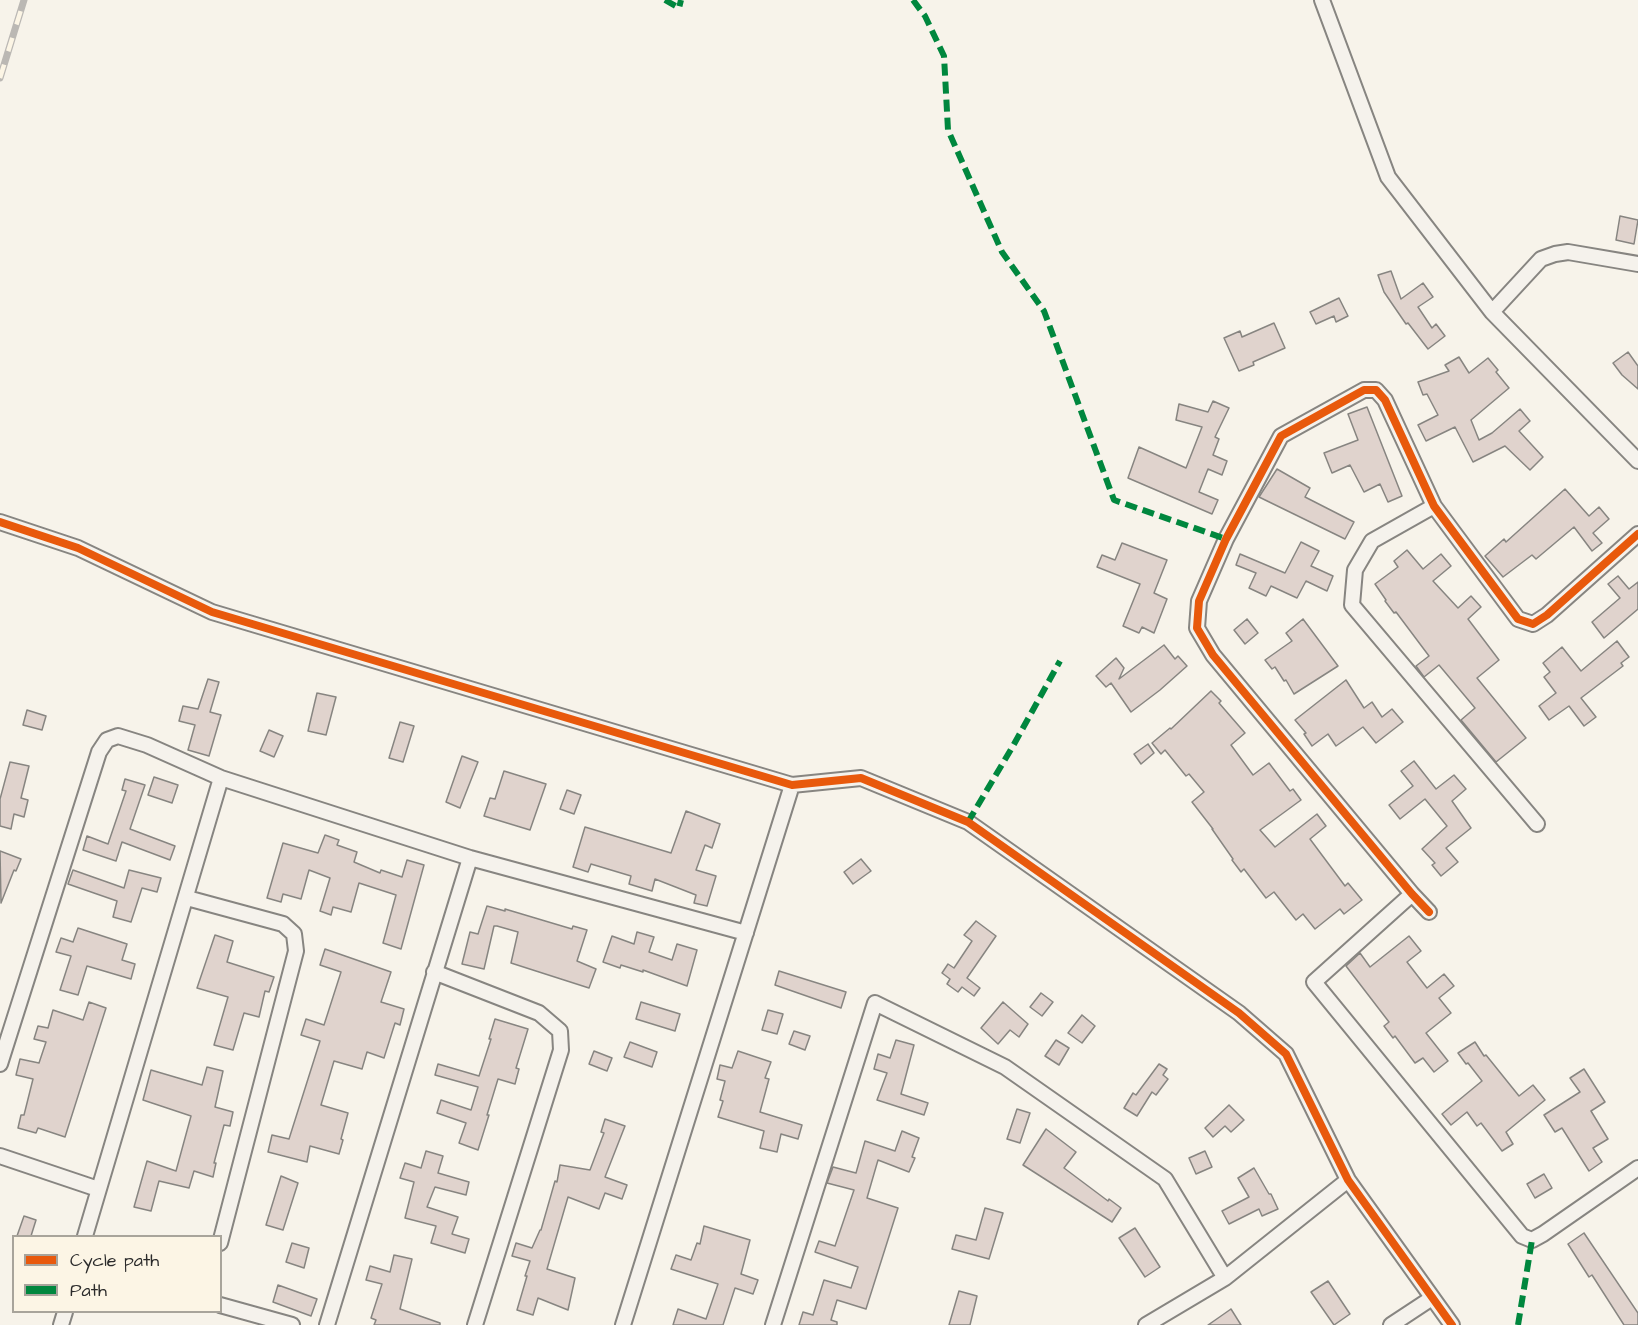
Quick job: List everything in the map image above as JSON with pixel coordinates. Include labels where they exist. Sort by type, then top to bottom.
[{"type":"street","points":[[1322,0],[1388,177],[1492,312],[1638,460]]},
{"type":"street","points":[[1492,312],[1541,259],[1555,254],[1568,252],[1638,264]]},
{"type":"street","points":[[1429,912],[1213,655],[1197,628],[1199,601],[1226,539],[1281,436],[1364,390],[1376,390],[1385,400],[1434,506],[1518,619],[1533,624],[1547,615],[1638,534]]},
{"type":"street","points":[[1434,506],[1372,541],[1355,570],[1352,605],[1537,824]]},
{"type":"street","points":[[0,522],[78,548],[212,612],[792,785],[861,778],[968,822],[1239,1013],[1286,1054],[1348,1180],[1452,1325]]},
{"type":"street","points":[[0,1064],[99,752],[107,740],[118,736],[147,745],[221,778],[470,858],[746,933]]},
{"type":"street","points":[[85,1235],[221,778]]},
{"type":"street","points":[[623,1325],[792,785]]},
{"type":"street","points":[[327,1325],[470,858]]},
{"type":"street","points":[[1412,894],[1314,982],[1522,1236],[1532,1240],[1544,1234],[1638,1168]]},
{"type":"street","points":[[187,897],[283,924],[294,934],[296,951],[222,1235]]},
{"type":"street","points":[[434,972],[539,1013],[560,1031],[561,1050],[475,1325]]},
{"type":"street","points":[[773,1325],[875,1003],[1005,1067],[1165,1179],[1225,1278]]},
{"type":"street","points":[[0,1156],[98,1189]]},
{"type":"street","points":[[1146,1325],[1225,1278],[1348,1180]]},
{"type":"street","points":[[1391,1325],[1432,1298]]},
{"type":"street","points":[[222,1306],[292,1325]]},
{"type":"building","points":[[1620,216],[1638,220],[1634,244],[1616,240]]},
{"type":"building","points":[[1391,271],[1401,299],[1423,283],[1433,297],[1418,307],[1432,328],[1436,324],[1445,336],[1428,349],[1408,323],[1406,324],[1384,292],[1378,275]]},
{"type":"building","points":[[1339,298],[1348,316],[1336,322],[1334,316],[1316,324],[1310,312]]},
{"type":"building","points":[[1274,323],[1285,348],[1239,371],[1224,338],[1240,331],[1242,337]]},
{"type":"building","points":[[1628,352],[1638,366],[1638,389],[1622,375],[1613,363]]},
{"type":"building","points":[[1459,357],[1469,373],[1488,358],[1509,388],[1471,420],[1479,440],[1492,433],[1520,409],[1530,421],[1519,431],[1543,457],[1530,470],[1505,446],[1473,462],[1455,427],[1426,441],[1418,425],[1438,415],[1427,394],[1423,395],[1418,382],[1449,371],[1445,365]]},
{"type":"building","points":[[1213,401],[1229,408],[1215,437],[1219,439],[1213,455],[1227,461],[1222,475],[1208,469],[1199,492],[1218,500],[1212,514],[1128,478],[1139,447],[1186,468],[1202,427],[1176,420],[1179,404],[1208,412]]},
{"type":"building","points":[[1367,407],[1402,496],[1388,502],[1380,484],[1364,492],[1350,465],[1332,473],[1324,453],[1358,440],[1348,414]]},
{"type":"building","points":[[1277,469],[1310,488],[1305,497],[1354,522],[1345,539],[1259,497]]},
{"type":"building","points":[[1565,489],[1589,516],[1599,507],[1609,519],[1593,533],[1602,543],[1592,551],[1574,527],[1536,559],[1532,555],[1503,577],[1485,556],[1504,539],[1506,542]]},
{"type":"building","points":[[1301,542],[1319,551],[1311,566],[1333,576],[1327,591],[1306,581],[1297,598],[1271,586],[1266,596],[1249,588],[1256,573],[1236,565],[1240,554],[1285,573]]},
{"type":"building","points":[[1122,543],[1167,560],[1154,593],[1167,599],[1154,633],[1142,627],[1139,633],[1123,626],[1140,584],[1097,567],[1102,555],[1115,560]]},
{"type":"building","points":[[1407,550],[1423,569],[1441,554],[1451,566],[1433,581],[1458,608],[1471,596],[1481,607],[1468,619],[1499,660],[1477,678],[1526,738],[1496,762],[1461,720],[1475,708],[1439,665],[1424,677],[1416,666],[1429,656],[1385,601],[1375,584],[1398,567],[1394,561]]},
{"type":"building","points":[[1618,576],[1629,589],[1638,582],[1638,609],[1604,638],[1592,622],[1620,598],[1608,584]]},
{"type":"building","points":[[1247,619],[1258,633],[1245,644],[1234,630]]},
{"type":"building","points":[[1303,619],[1338,666],[1294,694],[1275,667],[1272,669],[1265,660],[1292,641],[1286,633]]},
{"type":"building","points":[[1617,641],[1629,657],[1621,663],[1623,666],[1581,698],[1596,717],[1584,726],[1569,706],[1549,720],[1539,706],[1556,693],[1544,677],[1550,672],[1543,663],[1562,647],[1581,671]]},
{"type":"building","points":[[1164,645],[1175,659],[1178,656],[1187,666],[1131,712],[1111,683],[1106,687],[1096,676],[1116,658],[1124,668],[1119,679]]},
{"type":"building","points":[[208,679],[219,682],[210,712],[221,715],[209,756],[188,750],[195,725],[179,721],[183,706],[198,709]]},
{"type":"building","points":[[1346,680],[1364,708],[1372,702],[1382,717],[1392,709],[1403,722],[1376,743],[1363,727],[1336,746],[1328,734],[1312,746],[1304,734],[1306,733],[1295,720]]},
{"type":"building","points":[[1211,691],[1245,733],[1231,745],[1253,775],[1269,763],[1290,791],[1293,789],[1301,800],[1260,830],[1275,847],[1317,814],[1326,826],[1310,839],[1345,886],[1348,883],[1362,900],[1344,914],[1340,909],[1315,929],[1303,914],[1296,920],[1274,892],[1266,898],[1244,869],[1241,872],[1192,802],[1204,792],[1189,774],[1186,776],[1165,750],[1161,754],[1152,743],[1171,729]]},
{"type":"building","points":[[317,693],[336,697],[326,735],[308,731]]},
{"type":"building","points":[[27,710],[46,716],[42,730],[23,725]]},
{"type":"building","points":[[400,722],[414,726],[403,762],[389,758]]},
{"type":"building","points":[[269,730],[283,736],[274,757],[260,751]]},
{"type":"building","points":[[1148,744],[1154,753],[1141,764],[1134,754]]},
{"type":"building","points":[[462,756],[478,762],[460,808],[446,802]]},
{"type":"building","points":[[1414,761],[1436,789],[1454,775],[1466,789],[1452,801],[1471,828],[1446,848],[1458,862],[1441,876],[1432,865],[1435,863],[1422,849],[1447,826],[1425,799],[1400,819],[1389,805],[1413,786],[1401,771]]},
{"type":"building","points":[[10,762],[29,766],[21,798],[28,800],[24,817],[14,814],[11,829],[0,826],[0,799]]},
{"type":"building","points":[[504,771],[546,784],[530,830],[484,816],[490,798],[495,799]]},
{"type":"building","points":[[154,777],[178,785],[172,803],[148,795]]},
{"type":"building","points":[[125,779],[145,785],[130,829],[175,846],[170,860],[122,842],[116,861],[83,850],[87,836],[108,844],[126,791],[122,790]]},
{"type":"building","points":[[567,790],[581,795],[574,814],[560,809]]},
{"type":"building","points":[[686,811],[720,824],[712,848],[705,845],[696,870],[716,876],[707,906],[694,903],[696,895],[655,879],[652,891],[629,884],[631,876],[591,864],[588,872],[573,867],[585,827],[671,853]]},
{"type":"building","points":[[325,835],[339,840],[337,845],[357,852],[354,862],[380,873],[381,870],[402,877],[407,860],[424,865],[401,949],[383,943],[396,895],[359,883],[351,912],[333,907],[331,915],[320,911],[330,878],[309,870],[301,899],[283,894],[281,902],[267,898],[283,843],[318,853]]},
{"type":"building","points":[[0,851],[21,859],[16,871],[14,870],[1,903]]},
{"type":"building","points":[[861,859],[871,871],[853,884],[844,872]]},
{"type":"building","points":[[73,870],[124,888],[129,870],[161,878],[157,892],[142,888],[131,922],[113,917],[117,901],[68,884]]},
{"type":"building","points":[[487,906],[505,911],[505,909],[572,929],[573,926],[587,930],[577,961],[596,969],[589,988],[511,963],[518,932],[497,926],[494,926],[484,969],[462,964],[470,932],[478,934]]},
{"type":"building","points":[[976,921],[996,936],[967,978],[980,988],[974,996],[962,987],[958,992],[947,984],[950,979],[942,973],[948,964],[954,968],[972,941],[964,935]]},
{"type":"building","points":[[78,928],[127,944],[122,960],[135,964],[131,979],[87,966],[78,995],[60,990],[71,956],[56,952],[61,938],[73,942]]},
{"type":"building","points":[[637,932],[654,937],[649,952],[672,960],[677,944],[697,950],[687,986],[643,970],[643,972],[621,965],[620,968],[603,962],[612,936],[634,944]]},
{"type":"building","points":[[215,935],[233,941],[227,962],[274,977],[269,992],[265,991],[259,1017],[244,1013],[233,1050],[214,1045],[228,997],[197,988]]},
{"type":"building","points":[[1409,936],[1421,951],[1407,962],[1427,988],[1444,974],[1454,986],[1439,998],[1451,1013],[1426,1033],[1448,1061],[1434,1072],[1423,1058],[1415,1063],[1395,1036],[1393,1038],[1384,1026],[1389,1022],[1346,966],[1360,953],[1370,967]]},
{"type":"building","points":[[325,949],[391,972],[381,1002],[404,1009],[400,1025],[395,1023],[384,1058],[367,1052],[362,1069],[334,1061],[321,1105],[348,1113],[341,1139],[343,1140],[339,1154],[310,1146],[307,1162],[268,1152],[272,1135],[289,1139],[320,1041],[301,1035],[306,1019],[324,1025],[341,972],[320,965]]},
{"type":"building","points":[[779,971],[846,992],[841,1008],[775,985]]},
{"type":"building","points":[[1041,993],[1053,1002],[1042,1016],[1030,1007]]},
{"type":"building","points":[[89,1002],[106,1008],[65,1137],[38,1128],[36,1133],[18,1128],[21,1115],[24,1115],[33,1079],[16,1075],[20,1059],[39,1063],[46,1042],[34,1039],[38,1026],[48,1028],[53,1010],[83,1020]]},
{"type":"building","points":[[641,1002],[680,1014],[675,1031],[636,1019]]},
{"type":"building","points":[[1003,1002],[1028,1024],[1019,1037],[1010,1030],[998,1044],[981,1028]]},
{"type":"building","points":[[768,1010],[783,1014],[777,1034],[762,1030]]},
{"type":"building","points":[[1082,1015],[1095,1026],[1082,1043],[1068,1033]]},
{"type":"building","points":[[495,1019],[528,1029],[516,1068],[519,1069],[515,1084],[498,1079],[478,1150],[459,1143],[466,1123],[437,1113],[441,1100],[471,1110],[478,1087],[435,1075],[438,1064],[479,1076]]},
{"type":"building","points":[[794,1031],[810,1036],[805,1050],[789,1044]]},
{"type":"building","points":[[896,1040],[914,1045],[901,1094],[928,1103],[924,1115],[877,1100],[887,1073],[874,1069],[878,1054],[890,1058]]},
{"type":"building","points":[[1056,1040],[1069,1048],[1059,1065],[1045,1056]]},
{"type":"building","points":[[630,1042],[657,1052],[652,1067],[624,1057]]},
{"type":"building","points":[[1475,1042],[1484,1056],[1486,1055],[1519,1096],[1533,1085],[1545,1100],[1506,1132],[1513,1144],[1502,1151],[1481,1123],[1477,1126],[1467,1112],[1451,1125],[1442,1114],[1482,1081],[1458,1053]]},
{"type":"building","points":[[594,1051],[612,1058],[607,1071],[589,1064]]},
{"type":"building","points":[[738,1051],[771,1062],[765,1078],[769,1079],[760,1112],[802,1125],[798,1139],[781,1134],[777,1152],[760,1148],[764,1131],[718,1117],[723,1101],[720,1100],[725,1081],[717,1079],[720,1065],[732,1068]]},
{"type":"building","points":[[1159,1064],[1167,1069],[1163,1075],[1168,1079],[1156,1095],[1152,1092],[1137,1116],[1124,1108],[1133,1093],[1136,1095]]},
{"type":"building","points":[[207,1067],[223,1071],[215,1107],[233,1112],[230,1126],[224,1125],[214,1163],[216,1163],[213,1177],[194,1171],[189,1188],[159,1181],[151,1211],[134,1207],[147,1161],[176,1171],[191,1116],[143,1100],[151,1070],[202,1085]]},
{"type":"building","points":[[1584,1069],[1605,1102],[1591,1111],[1608,1139],[1593,1148],[1602,1162],[1589,1171],[1562,1128],[1555,1132],[1544,1115],[1580,1092],[1570,1078]]},
{"type":"building","points":[[1229,1105],[1244,1120],[1231,1132],[1225,1126],[1213,1137],[1205,1128]]},
{"type":"building","points":[[1017,1109],[1030,1113],[1020,1143],[1007,1139]]},
{"type":"building","points":[[605,1119],[625,1126],[605,1177],[627,1185],[622,1199],[605,1193],[599,1209],[568,1197],[547,1269],[575,1278],[568,1310],[538,1298],[533,1315],[517,1310],[530,1261],[512,1256],[516,1243],[532,1248],[541,1230],[555,1181],[557,1182],[560,1165],[590,1170],[604,1133],[601,1132]]},
{"type":"building","points":[[1046,1129],[1076,1152],[1064,1168],[1121,1208],[1112,1222],[1023,1165]]},
{"type":"building","points":[[902,1131],[919,1138],[912,1157],[915,1158],[909,1172],[878,1160],[867,1198],[898,1208],[866,1309],[837,1300],[831,1320],[837,1322],[837,1325],[799,1325],[803,1312],[813,1315],[824,1280],[851,1288],[858,1267],[815,1252],[819,1241],[835,1246],[854,1190],[827,1183],[833,1167],[856,1173],[865,1141],[895,1151]]},
{"type":"building","points":[[426,1151],[443,1156],[438,1173],[469,1182],[466,1195],[435,1187],[427,1207],[458,1217],[452,1234],[469,1239],[465,1253],[431,1243],[436,1226],[405,1218],[414,1182],[400,1178],[405,1163],[421,1168]]},
{"type":"building","points":[[1205,1151],[1212,1167],[1196,1174],[1189,1158]]},
{"type":"building","points":[[1254,1168],[1278,1209],[1262,1216],[1259,1209],[1229,1224],[1222,1211],[1249,1197],[1238,1178]]},
{"type":"building","points":[[1544,1174],[1552,1188],[1535,1198],[1527,1184]]},
{"type":"building","points":[[281,1176],[298,1183],[283,1230],[266,1225]]},
{"type":"building","points":[[985,1208],[1003,1213],[989,1259],[952,1249],[956,1235],[976,1240]]},
{"type":"building","points":[[24,1216],[36,1220],[31,1235],[17,1235]]},
{"type":"building","points":[[704,1226],[750,1240],[741,1274],[758,1280],[753,1294],[735,1288],[723,1325],[673,1325],[678,1309],[706,1319],[718,1284],[671,1269],[676,1255],[691,1260],[697,1243],[700,1244]]},
{"type":"building","points":[[1135,1228],[1160,1267],[1145,1277],[1119,1238]]},
{"type":"building","points":[[1584,1233],[1638,1313],[1638,1325],[1624,1325],[1592,1275],[1589,1277],[1568,1244]]},
{"type":"building","points":[[292,1243],[309,1248],[304,1268],[286,1262]]},
{"type":"building","points":[[394,1255],[412,1259],[400,1309],[440,1323],[440,1325],[374,1325],[376,1320],[371,1318],[382,1284],[366,1280],[370,1266],[390,1272]]},
{"type":"building","points":[[1328,1281],[1350,1314],[1334,1325],[1311,1292]]},
{"type":"building","points":[[278,1285],[317,1299],[311,1316],[273,1302]]},
{"type":"building","points":[[959,1291],[977,1296],[970,1325],[949,1325]]},
{"type":"building","points":[[1231,1309],[1241,1325],[1208,1325],[1221,1316]]},
{"type":"railway","points":[[0,78],[24,0]]},
{"type":"marked path","points":[[665,0],[679,8],[681,0]]},
{"type":"marked path","points":[[913,0],[925,16],[944,56],[948,130],[1002,252],[1044,311],[1114,500],[1226,539]]},
{"type":"marked path","points":[[968,822],[1060,661]]},
{"type":"marked path","points":[[1518,1325],[1532,1240]]},
{"type":"cycle path","points":[[1429,912],[1213,655],[1197,628],[1199,601],[1226,539],[1281,436],[1364,390],[1376,390],[1385,400],[1434,506],[1518,619],[1533,624],[1547,615],[1638,534]]},
{"type":"cycle path","points":[[0,522],[78,548],[212,612],[792,785],[861,778],[968,822],[1239,1013],[1286,1054],[1348,1180],[1452,1325]]}]
